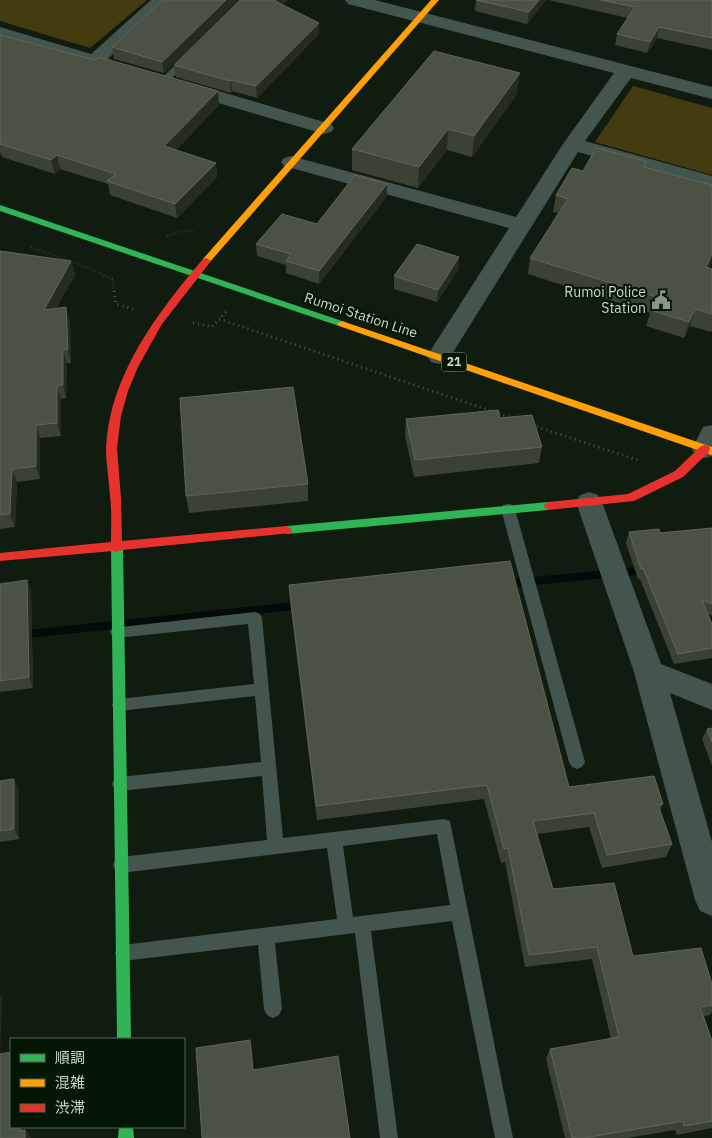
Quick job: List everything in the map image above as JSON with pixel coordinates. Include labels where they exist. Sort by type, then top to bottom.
[{"type":"street","points":[[0,33],[103,63],[162,0]]},
{"type":"street","points":[[354,0],[712,93]]},
{"type":"street","points":[[124,1038],[115,545],[116,505],[112,440],[123,388],[161,317],[194,275],[435,0]]},
{"type":"street","points":[[439,356],[573,144],[626,70]]},
{"type":"street","points":[[155,79],[324,128]]},
{"type":"street","points":[[573,144],[712,183]]},
{"type":"street","points":[[292,162],[522,225]]},
{"type":"street","name":"Rumoi Station Line","points":[[0,208],[112,244],[194,275],[710,445]]},
{"type":"street","points":[[0,557],[630,498],[679,474],[710,445]]},
{"type":"street","points":[[589,502],[649,672],[712,900]]},
{"type":"street","points":[[649,672],[712,696]]},
{"type":"lane","points":[[155,79],[198,47]]},
{"type":"lane","points":[[508,509],[577,762]]},
{"type":"lane","points":[[117,632],[255,618],[276,846]]},
{"type":"lane","points":[[118,705],[262,689]]},
{"type":"lane","points":[[120,784],[269,768]]},
{"type":"lane","points":[[121,864],[444,826],[504,1138]]},
{"type":"lane","points":[[334,840],[354,925],[389,1138]]},
{"type":"lane","points":[[123,953],[460,912]]},
{"type":"lane","points":[[266,936],[274,1010]]},
{"type":"path","points":[[27,246],[89,268],[112,279],[116,304],[161,317],[212,327],[245,292]]},
{"type":"path","points":[[219,319],[520,420]]},
{"type":"path","points":[[529,424],[679,474]]},
{"type":"shaded area","points":[[0,0],[147,0],[90,48],[0,21]]},
{"type":"shaded area","points":[[633,86],[712,108],[712,175],[595,142]]},
{"type":"building","points":[[163,0],[226,0],[162,62],[112,47]]},
{"type":"building","points":[[240,0],[276,0],[319,23],[256,86],[230,81],[174,65]]},
{"type":"building","points":[[476,0],[539,0],[529,12]]},
{"type":"building","points":[[601,0],[712,0],[712,38],[659,27],[650,42],[617,34],[635,7]]},
{"type":"building","points":[[0,35],[95,60],[99,57],[218,91],[164,146],[216,163],[175,204],[107,181],[116,174],[57,155],[51,160],[0,144]]},
{"type":"building","points":[[434,51],[520,73],[474,136],[448,129],[419,167],[352,149]]},
{"type":"building","points":[[596,148],[646,161],[643,167],[712,185],[712,254],[706,267],[712,269],[712,314],[695,309],[689,322],[650,310],[657,297],[530,258],[568,199],[556,195],[572,168],[583,171]]},
{"type":"building","points":[[355,175],[387,184],[319,271],[286,261],[291,254],[256,244],[282,214],[317,224]]},
{"type":"building","points":[[417,244],[459,257],[438,290],[394,276]]},
{"type":"building","points":[[0,251],[71,261],[44,310],[66,307],[68,349],[63,350],[63,385],[57,385],[57,423],[36,425],[36,466],[12,469],[10,514],[0,515]]},
{"type":"building","points":[[293,387],[308,484],[186,496],[180,398]]},
{"type":"building","points":[[498,410],[500,418],[532,415],[542,447],[415,460],[406,419]]},
{"type":"building","points":[[712,528],[712,604],[702,600],[712,624],[712,648],[678,654],[643,568],[641,569],[629,532],[659,529],[660,533]]},
{"type":"building","points":[[510,561],[569,787],[654,776],[663,804],[658,805],[672,844],[607,855],[594,813],[533,821],[553,889],[614,883],[633,956],[701,948],[712,984],[712,1005],[700,1007],[712,1041],[712,1121],[684,1126],[683,1121],[584,1138],[572,1138],[550,1049],[619,1037],[597,947],[529,955],[508,848],[504,849],[487,785],[316,806],[289,585]]},
{"type":"building","points":[[27,580],[29,677],[0,681],[0,584]]},
{"type":"building","points":[[712,728],[712,742],[707,729]]},
{"type":"building","points":[[14,779],[14,829],[0,831],[0,781]]},
{"type":"building","points":[[250,1040],[253,1070],[338,1056],[350,1138],[202,1138],[196,1048]]},
{"type":"building","points":[[10,1052],[10,1128],[20,1128],[20,1131],[25,1130],[25,1138],[0,1138],[0,1054]]},
{"type":"waterway","points":[[502,584],[647,570]]},
{"type":"waterway","points":[[0,637],[304,605]]},
{"type":"traffic: fast","points":[[0,208],[342,324]]},
{"type":"traffic: fast","points":[[287,530],[548,506]]},
{"type":"traffic: fast","points":[[117,548],[124,1038]]},
{"type":"traffic: fast","points":[[126,1128],[126,1138]]},
{"type":"traffic: slow","points":[[206,261],[435,0]]},
{"type":"traffic: slow","points":[[342,324],[712,451]]},
{"type":"traffic: jam","points":[[117,548],[112,441],[123,391],[133,367],[159,322],[206,261]]},
{"type":"traffic: jam","points":[[548,506],[630,498],[679,474],[705,449]]},
{"type":"traffic: jam","points":[[0,557],[287,530]]},
{"type":"place","name":"Rumoi Police Station","points":[[661,300]]}]
